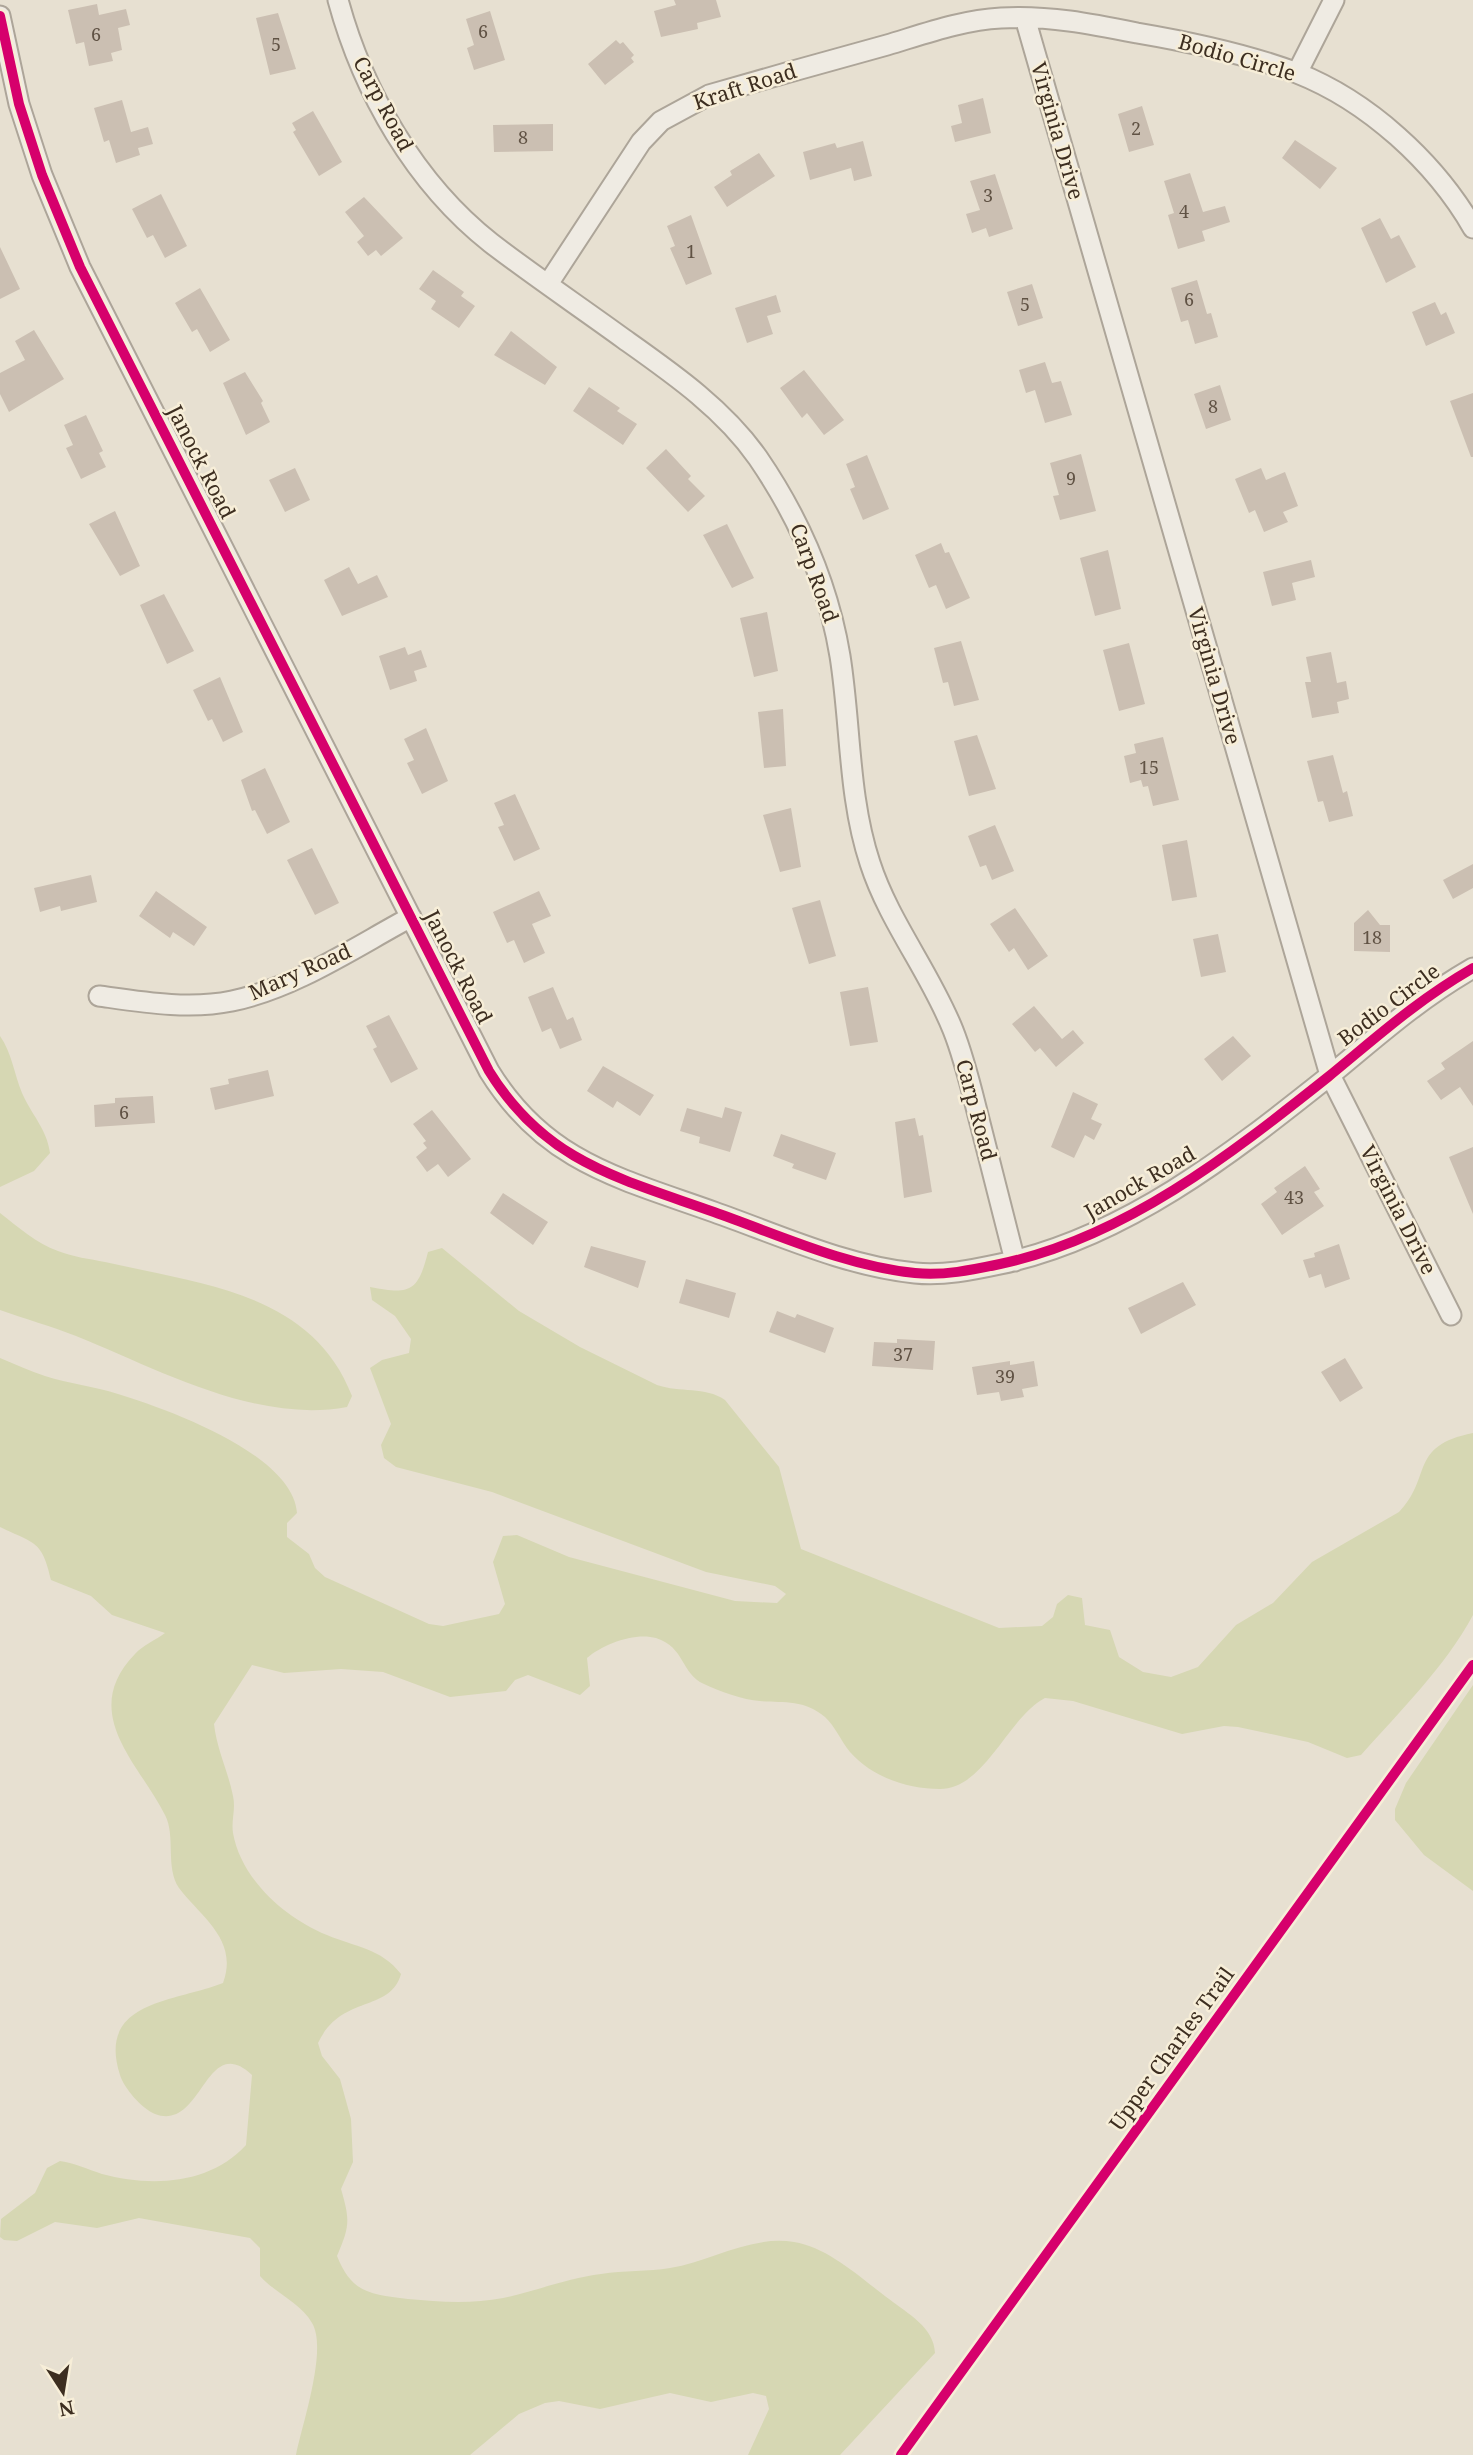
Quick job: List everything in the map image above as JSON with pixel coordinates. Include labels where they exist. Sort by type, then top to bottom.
[{"type":"street","name":"Carp Road","points":[[338,0],[353,47],[373,91],[394,133],[422,173],[488,240],[685,383],[754,452],[774,481],[810,550],[834,623],[857,809],[870,864],[881,893],[922,963],[955,1034],[1015,1261]]},
{"type":"street","points":[[1297,73],[1334,0]]},
{"type":"street","name":"Janock Road","points":[[0,16],[19,104],[42,174],[80,267],[498,1086],[531,1126],[570,1154],[616,1177],[848,1259],[890,1270],[946,1273],[1015,1261],[1094,1233],[1146,1206],[1219,1160],[1330,1075]]},
{"type":"street","name":"Kraft Road","points":[[548,284],[641,142],[661,121],[684,106],[709,95],[951,26],[979,20],[1025,18]]},
{"type":"street","name":"Bodio Circle","points":[[1025,18],[1072,20],[1162,37],[1297,73],[1340,96],[1381,124],[1419,158],[1457,200],[1473,228]]},
{"type":"street","name":"Virginia Drive","points":[[1025,18],[1330,1075],[1451,1315]]},
{"type":"street","name":"Mary Road","points":[[99,996],[153,1004],[232,1001],[285,983],[411,917]]},
{"type":"street","name":"Bodio Circle","points":[[1330,1075],[1394,1020],[1473,968]]},
{"type":"green space","points":[[0,1036],[10,1056],[22,1093],[46,1136],[50,1153],[34,1171],[0,1187]]},
{"type":"green space","points":[[0,1213],[50,1248],[82,1258],[214,1287],[249,1298],[281,1314],[310,1334],[334,1361],[352,1396],[347,1407],[313,1410],[278,1408],[243,1401],[174,1377],[76,1336],[0,1310]]},
{"type":"green space","points":[[442,1248],[519,1311],[580,1347],[657,1385],[701,1391],[725,1400],[779,1467],[801,1549],[999,1628],[1042,1626],[1053,1617],[1057,1604],[1068,1595],[1082,1598],[1085,1625],[1110,1630],[1119,1657],[1143,1672],[1171,1677],[1198,1667],[1236,1625],[1273,1603],[1312,1562],[1399,1512],[1416,1487],[1430,1454],[1453,1439],[1473,1433],[1473,1615],[1436,1671],[1361,1755],[1347,1758],[1308,1742],[1238,1727],[1224,1726],[1182,1734],[1073,1701],[1045,1698],[1019,1720],[970,1777],[956,1786],[940,1789],[915,1787],[879,1775],[859,1761],[829,1721],[817,1711],[794,1703],[746,1699],[710,1687],[691,1674],[673,1648],[656,1638],[648,1637],[620,1640],[587,1658],[590,1686],[580,1695],[528,1675],[515,1680],[506,1691],[450,1697],[383,1672],[341,1669],[284,1673],[252,1665],[214,1724],[233,1796],[233,1833],[245,1866],[255,1881],[281,1907],[311,1928],[376,1953],[401,1974],[387,1994],[339,2017],[318,2043],[322,2056],[340,2079],[351,2119],[353,2162],[341,2189],[347,2223],[337,2256],[349,2278],[364,2290],[383,2296],[432,2301],[479,2301],[503,2298],[589,2276],[685,2265],[762,2242],[794,2242],[807,2245],[844,2265],[912,2316],[925,2328],[934,2344],[935,2353],[840,2455],[748,2455],[769,2409],[766,2396],[753,2393],[711,2402],[670,2393],[600,2409],[559,2401],[545,2403],[519,2414],[470,2455],[296,2455],[316,2368],[316,2335],[307,2316],[260,2276],[260,2248],[250,2238],[139,2218],[97,2228],[55,2222],[17,2241],[0,2237],[1,2219],[35,2193],[47,2168],[60,2161],[120,2178],[159,2181],[197,2175],[231,2158],[246,2145],[252,2075],[236,2065],[224,2065],[213,2073],[184,2109],[171,2116],[155,2114],[144,2107],[129,2091],[120,2075],[116,2050],[119,2032],[130,2018],[163,2001],[223,1983],[227,1968],[226,1954],[215,1930],[175,1880],[170,1832],[165,1815],[129,1757],[113,1717],[112,1697],[119,1676],[138,1651],[165,1633],[112,1615],[91,1596],[51,1580],[40,1550],[29,1541],[0,1527],[0,1358],[45,1376],[140,1401],[195,1423],[252,1453],[274,1472],[290,1492],[297,1513],[287,1523],[287,1537],[309,1554],[315,1568],[325,1577],[429,1624],[443,1626],[499,1614],[505,1604],[493,1562],[503,1536],[517,1535],[569,1557],[735,1601],[777,1603],[786,1594],[775,1586],[706,1572],[492,1492],[396,1467],[384,1458],[381,1445],[391,1424],[370,1368],[382,1360],[409,1353],[411,1339],[395,1316],[372,1300],[370,1287],[395,1291],[410,1288],[420,1275],[428,1252]]},
{"type":"green space","points":[[1473,1685],[1473,1891],[1424,1855],[1395,1820],[1395,1809],[1406,1783]]},
{"type":"building","points":[[674,0],[716,0],[721,17],[697,23],[698,29],[661,37],[654,11],[676,5]]},
{"type":"building","points":[[97,4],[99,15],[126,9],[130,25],[118,28],[122,50],[111,53],[113,61],[89,66],[84,42],[76,44],[68,10]]},
{"type":"building","points":[[490,11],[505,60],[474,70],[467,48],[474,45],[466,19]]},
{"type":"building","points":[[278,13],[296,69],[270,75],[256,18]]},
{"type":"building","points":[[616,40],[620,44],[623,42],[634,55],[631,58],[634,62],[605,85],[588,64]]},
{"type":"building","points":[[983,98],[991,133],[955,142],[951,126],[962,123],[958,105]]},
{"type":"building","points":[[122,100],[131,132],[148,127],[153,144],[138,148],[140,155],[116,163],[109,140],[104,142],[94,108]]},
{"type":"building","points":[[1142,106],[1154,145],[1129,152],[1118,114]]},
{"type":"building","points":[[313,111],[342,162],[319,176],[293,132],[296,130],[292,123]]},
{"type":"building","points":[[553,124],[553,151],[494,152],[493,125]]},
{"type":"building","points":[[1295,140],[1337,168],[1320,189],[1282,158]]},
{"type":"building","points":[[863,141],[872,176],[854,181],[851,168],[810,180],[803,152],[835,143],[837,148]]},
{"type":"building","points":[[759,153],[775,176],[727,207],[714,187],[732,175],[730,171]]},
{"type":"building","points":[[1190,173],[1203,212],[1225,206],[1230,222],[1202,231],[1205,241],[1178,249],[1168,215],[1174,213],[1164,181]]},
{"type":"building","points":[[995,174],[1013,229],[989,237],[986,228],[972,233],[966,214],[980,210],[970,181]]},
{"type":"building","points":[[161,194],[187,246],[165,258],[153,235],[147,238],[132,209]]},
{"type":"building","points":[[364,197],[403,238],[381,256],[376,250],[368,256],[357,242],[364,236],[345,212]]},
{"type":"building","points":[[691,215],[712,274],[686,285],[670,248],[675,246],[667,226]]},
{"type":"building","points":[[1380,218],[1391,239],[1399,235],[1416,267],[1386,283],[1361,228]]},
{"type":"building","points":[[0,247],[20,289],[0,299]]},
{"type":"building","points":[[433,270],[464,292],[461,296],[475,306],[459,328],[431,309],[436,301],[419,289]]},
{"type":"building","points":[[1197,280],[1207,314],[1211,313],[1218,337],[1195,344],[1188,320],[1181,322],[1171,288]]},
{"type":"building","points":[[1032,284],[1043,318],[1018,326],[1007,292]]},
{"type":"building","points":[[200,288],[230,340],[210,352],[197,329],[192,332],[175,303]]},
{"type":"building","points":[[776,295],[781,312],[767,316],[773,334],[747,343],[735,308]]},
{"type":"building","points":[[1435,302],[1441,315],[1446,312],[1455,333],[1426,346],[1412,312]]},
{"type":"building","points":[[34,330],[64,379],[9,412],[0,394],[0,373],[25,360],[15,341]]},
{"type":"building","points":[[511,331],[557,367],[545,385],[494,355]]},
{"type":"building","points":[[1045,362],[1052,383],[1061,381],[1072,415],[1045,423],[1035,390],[1026,393],[1019,370]]},
{"type":"building","points":[[804,370],[844,420],[824,435],[807,413],[802,418],[780,388]]},
{"type":"building","points":[[245,372],[263,401],[261,403],[270,422],[246,435],[223,383]]},
{"type":"building","points":[[1220,385],[1231,420],[1206,429],[1194,394]]},
{"type":"building","points":[[589,387],[620,408],[617,411],[637,424],[623,445],[573,411]]},
{"type":"building","points":[[1473,393],[1473,457],[1471,457],[1450,401]]},
{"type":"building","points":[[86,415],[103,451],[99,453],[106,467],[81,479],[66,448],[73,445],[64,425]]},
{"type":"building","points":[[666,449],[691,476],[688,479],[705,496],[688,512],[646,468]]},
{"type":"building","points":[[1081,454],[1096,511],[1060,520],[1053,496],[1059,495],[1050,463]]},
{"type":"building","points":[[867,455],[889,509],[863,520],[850,489],[855,487],[846,464]]},
{"type":"building","points":[[295,468],[310,500],[285,512],[269,480]]},
{"type":"building","points":[[1261,468],[1266,480],[1285,472],[1298,506],[1283,512],[1288,522],[1264,532],[1255,510],[1249,513],[1235,479]]},
{"type":"building","points":[[115,511],[140,566],[120,576],[89,524]]},
{"type":"building","points":[[727,524],[754,578],[732,588],[703,535]]},
{"type":"building","points":[[941,543],[945,553],[949,552],[970,598],[946,609],[936,585],[929,588],[915,555]]},
{"type":"building","points":[[1108,550],[1121,609],[1095,616],[1080,558]]},
{"type":"building","points":[[1311,560],[1315,577],[1292,583],[1296,600],[1272,606],[1263,572]]},
{"type":"building","points":[[349,567],[358,584],[377,575],[388,597],[342,616],[324,580]]},
{"type":"building","points":[[164,594],[194,651],[167,664],[140,605]]},
{"type":"building","points":[[767,612],[778,671],[754,677],[740,618]]},
{"type":"building","points":[[961,641],[979,700],[954,706],[948,682],[943,683],[934,648]]},
{"type":"building","points":[[1129,643],[1145,704],[1119,711],[1103,650]]},
{"type":"building","points":[[405,647],[408,655],[421,650],[427,667],[414,671],[417,681],[390,690],[379,656]]},
{"type":"building","points":[[1331,652],[1337,683],[1346,681],[1349,699],[1337,702],[1339,713],[1312,718],[1305,682],[1311,682],[1306,657]]},
{"type":"building","points":[[220,677],[243,732],[223,742],[212,719],[208,721],[193,690]]},
{"type":"building","points":[[783,709],[786,766],[764,768],[758,712]]},
{"type":"building","points":[[426,728],[448,781],[422,794],[407,763],[414,760],[404,739]]},
{"type":"building","points":[[977,735],[996,789],[969,796],[954,741]]},
{"type":"building","points":[[1163,737],[1179,800],[1153,806],[1148,786],[1143,787],[1141,780],[1130,783],[1124,756],[1136,753],[1134,744]]},
{"type":"building","points":[[1333,755],[1343,793],[1347,791],[1353,816],[1329,822],[1323,801],[1318,802],[1307,761]]},
{"type":"building","points":[[265,768],[290,822],[267,834],[255,810],[252,811],[241,780]]},
{"type":"building","points":[[515,794],[540,849],[514,861],[498,827],[504,825],[494,803]]},
{"type":"building","points":[[791,808],[801,867],[780,872],[763,815]]},
{"type":"building","points":[[995,825],[1014,871],[992,880],[986,865],[980,867],[968,836]]},
{"type":"building","points":[[1187,840],[1197,897],[1172,901],[1162,845]]},
{"type":"building","points":[[312,848],[339,903],[315,915],[287,860]]},
{"type":"building","points":[[1473,864],[1473,888],[1453,899],[1443,880]]},
{"type":"building","points":[[91,875],[97,902],[61,911],[60,906],[40,912],[34,888]]},
{"type":"building","points":[[156,891],[207,927],[194,946],[173,932],[170,938],[139,916]]},
{"type":"building","points":[[539,891],[551,916],[532,924],[545,953],[524,963],[514,940],[507,943],[493,912]]},
{"type":"building","points":[[820,900],[836,956],[809,964],[792,908]]},
{"type":"building","points":[[1015,908],[1048,956],[1028,970],[1014,948],[1009,952],[990,924]]},
{"type":"building","points":[[1368,910],[1380,925],[1390,925],[1390,952],[1354,951],[1354,923]]},
{"type":"building","points":[[1218,934],[1226,972],[1201,977],[1193,939]]},
{"type":"building","points":[[553,987],[567,1020],[573,1017],[582,1040],[560,1049],[551,1028],[542,1032],[528,997]]},
{"type":"building","points":[[868,987],[878,1042],[850,1046],[840,992]]},
{"type":"building","points":[[1034,1006],[1062,1039],[1073,1030],[1084,1043],[1056,1067],[1040,1048],[1035,1052],[1012,1024]]},
{"type":"building","points":[[389,1015],[418,1069],[391,1083],[373,1049],[377,1047],[366,1026]]},
{"type":"building","points":[[1233,1036],[1251,1056],[1222,1081],[1204,1059]]},
{"type":"building","points":[[1473,1041],[1473,1106],[1460,1087],[1441,1100],[1427,1081],[1445,1069],[1441,1063]]},
{"type":"building","points":[[603,1066],[654,1095],[640,1116],[617,1101],[613,1108],[587,1091]]},
{"type":"building","points":[[268,1070],[274,1096],[215,1110],[210,1088],[229,1084],[228,1079]]},
{"type":"building","points":[[1073,1092],[1098,1104],[1091,1119],[1102,1124],[1094,1140],[1085,1135],[1074,1158],[1051,1147]]},
{"type":"building","points":[[153,1096],[155,1123],[95,1127],[94,1105],[115,1103],[115,1098]]},
{"type":"building","points":[[725,1107],[742,1112],[730,1152],[699,1143],[700,1137],[680,1131],[687,1108],[722,1118]]},
{"type":"building","points":[[432,1110],[471,1159],[448,1177],[438,1164],[427,1172],[416,1157],[427,1148],[423,1143],[426,1141],[413,1124]]},
{"type":"building","points":[[915,1118],[919,1136],[923,1135],[932,1192],[904,1198],[895,1122]]},
{"type":"building","points":[[781,1134],[836,1153],[826,1180],[792,1168],[794,1164],[773,1156]]},
{"type":"building","points":[[1473,1147],[1473,1214],[1449,1157]]},
{"type":"building","points":[[1305,1166],[1320,1189],[1314,1192],[1324,1206],[1282,1235],[1261,1204],[1277,1192],[1274,1188]]},
{"type":"building","points":[[503,1193],[548,1222],[533,1245],[490,1213]]},
{"type":"building","points":[[1339,1244],[1350,1279],[1325,1288],[1321,1274],[1309,1278],[1303,1260],[1315,1257],[1314,1253]]},
{"type":"building","points":[[591,1246],[646,1261],[638,1288],[584,1267]]},
{"type":"building","points":[[686,1279],[736,1293],[729,1318],[679,1303]]},
{"type":"building","points":[[1183,1282],[1196,1305],[1141,1334],[1128,1308]]},
{"type":"building","points":[[777,1311],[795,1318],[797,1314],[834,1328],[825,1353],[769,1332]]},
{"type":"building","points":[[897,1339],[935,1341],[933,1370],[872,1366],[874,1342],[897,1343]]},
{"type":"building","points":[[1345,1358],[1363,1388],[1340,1402],[1321,1372]]},
{"type":"building","points":[[1010,1361],[1010,1365],[1034,1361],[1038,1386],[1022,1389],[1024,1397],[1001,1401],[999,1392],[977,1395],[972,1367]]},
{"type":"cycle path","points":[[0,16],[19,104],[42,175],[80,267],[489,1071],[511,1102],[534,1127],[560,1147],[587,1163],[647,1188],[788,1240],[864,1264],[926,1274],[1000,1264],[1046,1252],[1090,1235],[1174,1190],[1253,1135],[1415,1006],[1473,968]]},
{"type":"cycle path","name":"Upper Charles Trail","points":[[901,2455],[1473,1665]]}]
